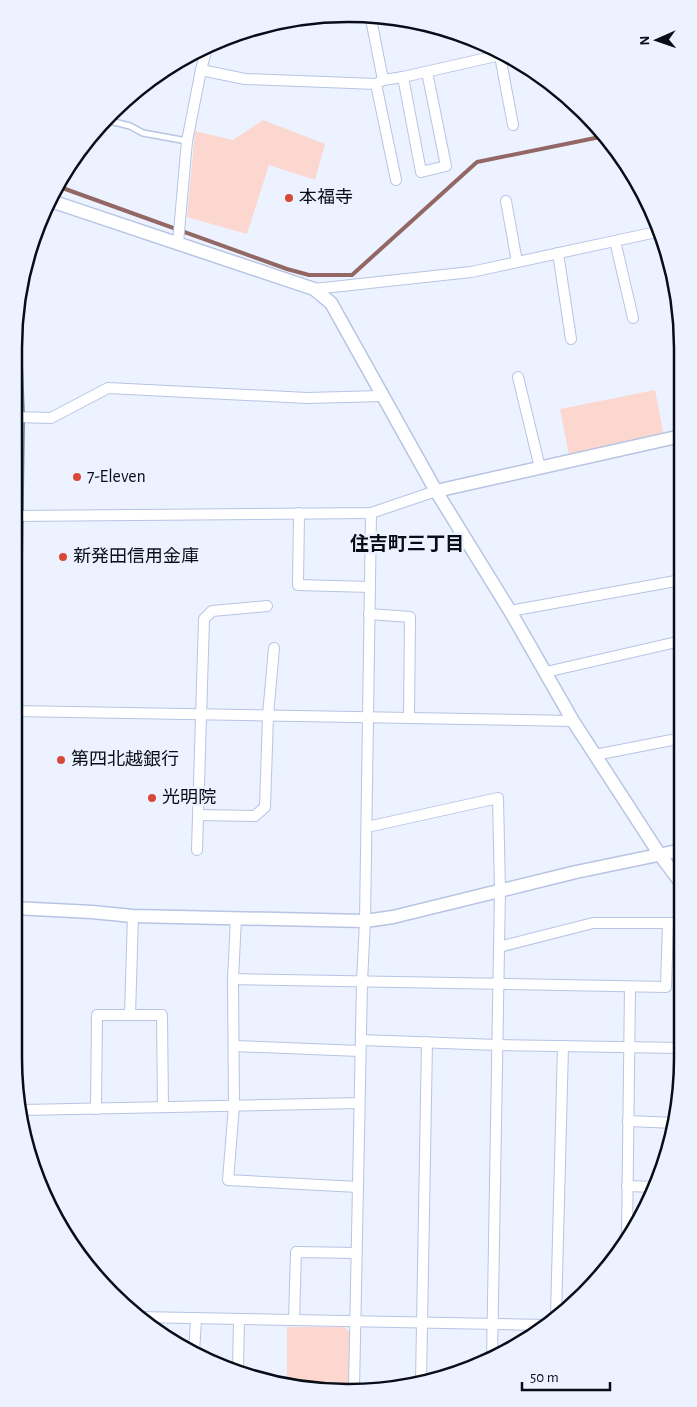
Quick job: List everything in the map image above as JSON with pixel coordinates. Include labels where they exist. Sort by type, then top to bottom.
[{"type":"street","points":[[371,23],[396,180]]},
{"type":"street","points":[[178,243],[187,141],[205,56]]},
{"type":"street","points":[[201,70],[245,79],[379,82],[494,57]]},
{"type":"street","points":[[503,61],[513,125]]},
{"type":"street","points":[[403,77],[421,172],[446,166],[427,72]]},
{"type":"street","points":[[506,202],[517,262]]},
{"type":"street","points":[[57,203],[314,289],[331,303],[436,491],[510,611],[573,721],[674,873]]},
{"type":"street","points":[[314,289],[470,272],[653,233]]},
{"type":"street","points":[[615,241],[633,318]]},
{"type":"street","points":[[558,253],[570,339]]},
{"type":"street","points":[[518,377],[540,468]]},
{"type":"street","points":[[22,417],[51,418],[108,388],[308,398],[382,396]]},
{"type":"street","points":[[22,516],[371,513],[436,491],[674,438]]},
{"type":"street","points":[[299,513],[298,586],[370,587]]},
{"type":"street","points":[[354,1384],[360,1045],[367,827],[371,513]]},
{"type":"street","points":[[510,611],[674,581]]},
{"type":"street","points":[[197,850],[204,619],[212,611],[267,606]]},
{"type":"street","points":[[369,614],[410,617],[409,718]]},
{"type":"street","points":[[546,672],[674,643]]},
{"type":"street","points":[[198,815],[254,816],[265,807],[268,715],[274,648]]},
{"type":"street","points":[[22,711],[573,721]]},
{"type":"street","points":[[595,755],[674,740]]},
{"type":"street","points":[[367,827],[498,798],[500,890],[492,1351]]},
{"type":"street","points":[[22,908],[133,916],[365,921],[394,917],[576,872],[674,852]]},
{"type":"street","points":[[130,1015],[133,916]]},
{"type":"street","points":[[236,918],[233,980],[234,1106],[228,1180],[358,1187]]},
{"type":"street","points":[[499,947],[594,923],[674,924]]},
{"type":"street","points":[[233,980],[666,987],[668,924]]},
{"type":"street","points":[[627,1229],[630,987]]},
{"type":"street","points":[[96,1108],[97,1015],[162,1015],[163,1107]]},
{"type":"street","points":[[234,1046],[360,1045],[427,1042],[497,1046],[674,1048]]},
{"type":"street","points":[[421,1376],[427,1042]]},
{"type":"street","points":[[556,1310],[563,1046]]},
{"type":"street","points":[[27,1110],[359,1103]]},
{"type":"street","points":[[628,1121],[668,1123]]},
{"type":"street","points":[[627,1186],[648,1187]]},
{"type":"street","points":[[294,1320],[296,1252],[356,1253]]},
{"type":"street","points":[[150,1317],[537,1325]]},
{"type":"street","points":[[194,1346],[196,1318]]},
{"type":"street","points":[[238,1365],[239,1319]]},
{"type":"lane","points":[[114,122],[130,126],[144,133],[187,141]]},
{"type":"shaded area","points":[[263,120],[325,144],[315,180],[269,165],[247,234],[187,217],[195,131],[233,140]]},
{"type":"shaded area","points":[[655,390],[664,436],[569,455],[560,409]]},
{"type":"shaded area","points":[[287,1327],[344,1327],[351,1333],[350,1384],[327,1384],[287,1378]]},
{"type":"waterway","points":[[64,189],[287,269],[309,275],[352,275],[477,162],[597,138]]},
{"type":"place","name":"本福寺","points":[[289,198]]},
{"type":"place","name":"7-Eleven","points":[[77,477]]},
{"type":"place","name":"新発田信用金庫","points":[[63,557]]},
{"type":"place","name":"第四北越銀行","points":[[61,760]]},
{"type":"place","name":"光明院","points":[[152,798]]},
{"type":"district","name":"住吉町三丁目","points":[[407,544]]}]
